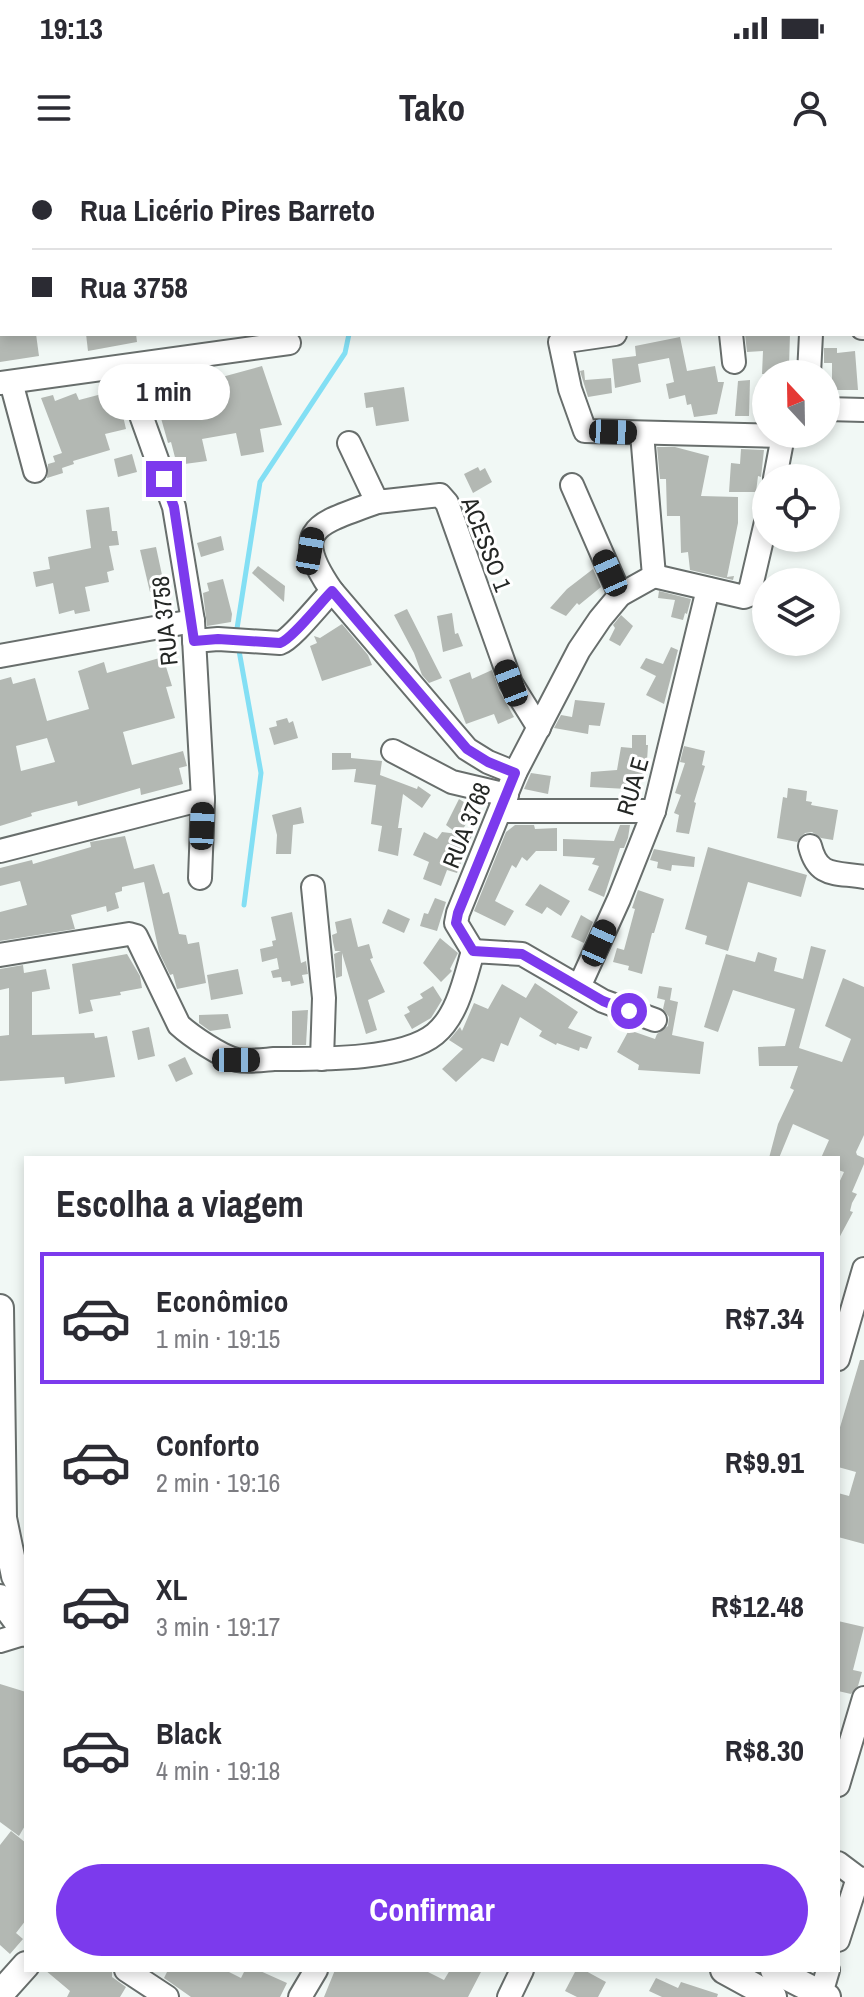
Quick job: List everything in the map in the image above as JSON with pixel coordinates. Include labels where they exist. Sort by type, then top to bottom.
[{"type":"main road","points":[[0,1308],[3,1518],[15,1576],[7,1603],[24,1630]]},
{"type":"main road","points":[[0,1994],[24,1967]]},
{"type":"main road","points":[[729,1972],[765,1988],[825,1987]]},
{"type":"street","points":[[601,336],[560,342],[570,389],[585,431],[752,435]]},
{"type":"street","points":[[731,336],[734,362]]},
{"type":"street","points":[[810,360],[811,336]]},
{"type":"street","points":[[35,471],[6,382],[289,343]]},
{"type":"street","name":"RUA 3758","points":[[124,368],[174,507],[194,631],[203,799],[200,878]]},
{"type":"street","points":[[840,409],[864,410]]},
{"type":"street","points":[[642,433],[654,576],[737,597],[749,595],[759,552]]},
{"type":"street","points":[[349,443],[377,502],[327,521],[312,535],[310,551],[317,570],[467,749],[515,773]]},
{"type":"street","points":[[572,485],[620,595]]},
{"type":"street","name":"ACESSO 1","points":[[377,502],[440,495],[447,503],[511,683],[539,728]]},
{"type":"street","name":"RUA 3768","points":[[473,951],[456,923],[458,913],[515,773],[579,650],[600,619],[620,595],[654,576]]},
{"type":"street","name":"RUA E","points":[[579,987],[654,811],[708,589]]},
{"type":"street","points":[[0,656],[194,631],[218,639],[280,643],[288,640],[300,623],[332,591]]},
{"type":"street","points":[[393,751],[452,782],[504,803],[654,811]]},
{"type":"street","points":[[0,851],[203,799]]},
{"type":"street","points":[[810,846],[815,863],[822,870],[864,877]]},
{"type":"street","points":[[313,887],[324,998],[322,1059]]},
{"type":"street","points":[[0,955],[129,934],[136,936],[179,1025],[189,1034],[236,1060],[322,1059],[406,1048],[435,1034],[450,1016],[465,981],[473,951],[522,954],[603,1001],[655,1020]]},
{"type":"street","points":[[840,1352],[864,1269]]},
{"type":"street","points":[[0,1641],[24,1634]]},
{"type":"street","points":[[840,1778],[864,1698]]},
{"type":"street","points":[[840,1864],[861,1879],[840,1935]]},
{"type":"street","points":[[129,1972],[167,1997]]},
{"type":"street","points":[[300,1997],[315,1972]]},
{"type":"street","points":[[509,1997],[521,1972]]},
{"type":"building","points":[[0,336],[36,336],[39,356],[0,362]]},
{"type":"building","points":[[86,336],[136,336],[137,342],[88,351]]},
{"type":"building","points":[[745,336],[790,336],[789,360],[763,360],[763,351],[747,352]]},
{"type":"building","points":[[680,337],[687,371],[715,366],[718,382],[724,382],[717,414],[694,417],[685,395],[669,399],[666,384],[674,382],[669,358],[638,364],[641,382],[615,388],[612,359],[636,356],[635,346]]},
{"type":"building","points":[[824,348],[837,348],[837,353],[855,351],[858,390],[840,390],[840,360],[824,360]]},
{"type":"building","points":[[262,366],[282,425],[260,429],[264,452],[241,456],[236,433],[202,439],[207,461],[177,465],[157,404],[154,406],[146,385],[162,379],[161,375],[181,372],[188,395],[224,383],[222,377]]},
{"type":"building","points":[[584,370],[585,380],[611,378],[612,393],[588,397],[580,371]]},
{"type":"building","points":[[750,380],[749,416],[735,416],[738,381]]},
{"type":"building","points":[[404,387],[409,421],[376,426],[373,407],[366,408],[364,393]]},
{"type":"building","points":[[117,390],[126,415],[123,416],[126,429],[105,434],[110,450],[73,461],[74,464],[62,468],[63,473],[47,478],[48,464],[55,462],[53,456],[62,453],[41,398],[53,395],[55,401],[76,393],[79,400]]},
{"type":"building","points":[[657,447],[675,447],[709,456],[701,496],[738,497],[738,523],[727,577],[734,576],[733,580],[690,570],[688,552],[681,553],[680,516],[667,516],[666,479],[660,479]]},
{"type":"building","points":[[741,449],[764,450],[762,464],[752,464],[752,492],[729,492],[731,463],[740,464]]},
{"type":"building","points":[[132,454],[137,472],[118,477],[114,459]]},
{"type":"building","points":[[478,467],[480,471],[485,468],[492,482],[473,493],[464,474]]},
{"type":"building","points":[[109,507],[112,531],[117,531],[119,545],[109,546],[114,570],[107,572],[109,582],[85,587],[90,611],[75,614],[74,610],[59,614],[53,583],[36,587],[33,572],[50,569],[48,557],[91,548],[86,510]]},
{"type":"building","points":[[221,536],[224,550],[201,557],[197,543]]},
{"type":"building","points":[[156,547],[165,589],[150,592],[140,550]]},
{"type":"building","points":[[258,566],[285,586],[284,602],[252,573]]},
{"type":"building","points":[[593,569],[601,587],[579,605],[577,603],[566,616],[550,608],[567,589]]},
{"type":"building","points":[[223,579],[232,614],[231,622],[207,626],[203,593],[209,591],[207,583]]},
{"type":"building","points":[[659,591],[691,599],[683,620],[671,617],[675,600],[658,598]]},
{"type":"building","points":[[407,609],[442,678],[429,683],[422,675],[394,615]]},
{"type":"building","points":[[452,613],[455,634],[458,633],[463,646],[443,652],[437,616]]},
{"type":"building","points":[[621,615],[633,626],[620,646],[609,640],[615,628],[613,625]]},
{"type":"building","points":[[342,624],[368,655],[372,665],[322,681],[310,646],[317,643],[314,636],[320,638]]},
{"type":"building","points":[[671,647],[678,650],[664,704],[646,695],[656,676],[640,668],[646,658],[663,664]]},
{"type":"building","points":[[163,657],[172,686],[166,687],[175,718],[123,732],[132,765],[183,751],[187,766],[179,768],[183,784],[141,795],[140,788],[78,806],[77,801],[31,813],[32,816],[0,826],[0,680],[11,677],[13,684],[35,678],[47,721],[89,709],[78,671],[104,662],[107,673]],"holes":[[[47,738],[55,762],[21,771],[16,746]]]},
{"type":"building","points":[[492,670],[514,717],[498,724],[494,714],[466,724],[449,680],[470,672],[472,679]]},
{"type":"building","points":[[575,700],[605,703],[600,726],[589,725],[588,734],[554,728],[561,715],[572,717]]},
{"type":"building","points":[[287,718],[289,723],[293,721],[298,738],[274,745],[269,728],[277,726],[276,721]]},
{"type":"building","points":[[632,735],[646,735],[647,761],[642,760],[643,781],[628,782],[627,789],[590,787],[591,772],[617,770],[621,747],[632,748]]},
{"type":"building","points":[[684,746],[705,751],[702,765],[705,766],[694,802],[689,834],[676,832],[679,815],[674,813],[681,795],[675,793],[685,763],[680,762]]},
{"type":"building","points":[[332,753],[351,753],[351,758],[382,761],[380,775],[417,789],[418,786],[431,795],[422,808],[403,794],[398,856],[378,851],[382,826],[371,824],[376,785],[354,782],[356,769],[332,770]]},
{"type":"building","points":[[531,773],[551,776],[548,794],[524,789]]},
{"type":"building","points":[[788,788],[807,791],[806,801],[812,802],[811,805],[838,810],[833,840],[821,838],[812,832],[805,833],[797,842],[777,838],[783,797],[787,798]]},
{"type":"building","points":[[459,799],[475,809],[460,834],[472,836],[458,859],[462,860],[457,873],[447,870],[441,886],[423,879],[429,862],[413,855],[424,832],[437,839],[442,832],[458,834],[446,825]]},
{"type":"building","points":[[301,807],[304,823],[293,825],[291,854],[276,854],[277,835],[272,815]]},
{"type":"building","points":[[515,825],[534,825],[535,829],[557,828],[557,851],[536,851],[527,861],[522,857],[516,868],[512,865],[495,901],[514,911],[505,926],[474,911],[506,832]]},
{"type":"building","points":[[620,825],[630,825],[628,838],[624,848],[620,848],[604,897],[588,890],[599,866],[592,864],[595,858],[563,856],[563,839],[614,841]]},
{"type":"building","points":[[125,836],[134,869],[154,864],[163,894],[169,892],[179,934],[186,935],[188,944],[199,942],[206,983],[177,989],[173,974],[170,975],[159,952],[144,882],[122,887],[122,891],[115,893],[119,908],[107,912],[106,906],[71,915],[75,929],[0,941],[0,912],[27,905],[20,881],[0,886],[0,868],[32,860],[33,864],[91,847],[90,842]]},
{"type":"building","points":[[708,847],[807,875],[801,897],[748,882],[728,951],[705,944],[707,936],[685,929]]},
{"type":"building","points":[[654,849],[695,857],[694,867],[672,865],[671,871],[657,868],[658,862],[650,860]]},
{"type":"building","points":[[540,884],[570,901],[561,916],[547,907],[542,914],[525,905]]},
{"type":"building","points":[[638,890],[664,899],[642,974],[628,970],[629,966],[613,962],[617,948],[624,950]]},
{"type":"building","points":[[435,898],[446,902],[437,931],[420,926],[424,913],[428,914]]},
{"type":"building","points":[[388,909],[410,919],[404,933],[382,923]]},
{"type":"building","points":[[292,912],[301,963],[306,961],[308,974],[302,975],[304,983],[291,986],[290,981],[282,982],[281,977],[273,978],[271,971],[279,969],[277,958],[262,962],[260,949],[273,946],[272,941],[276,940],[271,917]]},
{"type":"building","points":[[581,915],[593,922],[584,943],[571,937]]},
{"type":"building","points":[[351,918],[358,947],[369,944],[373,958],[370,959],[385,992],[368,1000],[377,1030],[366,1034],[342,953],[342,976],[336,978],[334,954],[341,951],[335,951],[333,942],[332,935],[337,933],[335,922]]},
{"type":"building","points":[[440,938],[458,953],[450,969],[452,971],[441,982],[423,963]]},
{"type":"building","points":[[811,946],[826,950],[799,1048],[842,1062],[851,1039],[825,1026],[843,978],[864,987],[864,1135],[856,1152],[864,1158],[864,1164],[852,1192],[857,1194],[850,1211],[853,1212],[840,1236],[840,1181],[844,1172],[840,1171],[840,1156],[822,1156],[829,1140],[793,1124],[780,1156],[770,1156],[778,1124],[794,1090],[790,1088],[798,1066],[759,1066],[758,1047],[785,1046],[795,1009],[733,990],[718,1032],[704,1027],[726,954],[755,962],[758,952],[777,958],[774,971],[803,979]]},
{"type":"building","points":[[127,954],[140,976],[142,988],[90,1000],[93,1011],[79,1014],[72,964]]},
{"type":"building","points":[[23,965],[24,973],[46,969],[50,989],[32,992],[32,1035],[94,1033],[95,1038],[107,1036],[115,1077],[65,1084],[64,1077],[0,1081],[0,1036],[9,1035],[9,988],[0,990],[0,969]]},
{"type":"building","points":[[238,969],[243,994],[211,1000],[207,975]]},
{"type":"building","points":[[535,983],[578,1012],[568,1028],[592,1037],[587,1049],[580,1047],[579,1051],[556,1045],[539,1036],[542,1031],[520,1017],[508,1046],[501,1043],[494,1062],[482,1058],[456,1082],[442,1069],[463,1049],[449,1040],[460,1027],[462,1031],[474,1003],[488,1009],[502,984],[526,998]]},
{"type":"building","points":[[433,986],[442,1000],[431,1018],[412,1029],[404,1015],[410,1012],[407,1007],[423,998],[420,994]]},
{"type":"building","points":[[659,986],[672,988],[670,1000],[678,1002],[672,1035],[704,1042],[700,1074],[638,1070],[639,1065],[617,1052],[629,1030],[655,1039],[668,1026],[669,1017],[663,1009],[665,1000],[657,998]]},
{"type":"building","points":[[308,1010],[306,1045],[292,1045],[292,1011]]},
{"type":"building","points":[[228,1014],[231,1028],[210,1031],[199,1023],[199,1015]]},
{"type":"building","points":[[149,1027],[155,1056],[138,1060],[132,1031]]},
{"type":"building","points":[[185,1057],[193,1074],[176,1082],[168,1065]]},
{"type":"building","points":[[860,1360],[864,1360],[864,1544],[840,1538],[840,1494],[849,1496],[856,1472],[840,1468],[840,1427]]},
{"type":"building","points":[[840,1621],[864,1627],[853,1670],[862,1672],[858,1686],[851,1694],[840,1691]]},
{"type":"building","points":[[0,1684],[24,1691],[24,1827],[19,1836],[0,1822]]},
{"type":"building","points":[[11,1831],[24,1841],[24,1923],[16,1933],[23,1939],[10,1954],[0,1945],[0,1845]]},
{"type":"building","points":[[47,1972],[112,1972],[112,1977],[126,1987],[120,1997],[67,1997],[70,1991]]},
{"type":"building","points":[[167,1972],[229,1972],[241,1978],[244,1972],[262,1972],[287,1983],[280,1997],[191,1997],[164,1978]]},
{"type":"building","points":[[334,1972],[428,1972],[444,1980],[449,1972],[481,1972],[468,1997],[324,1997]]},
{"type":"building","points":[[575,1972],[588,1972],[606,1982],[598,1997],[577,1997],[565,1991]]},
{"type":"building","points":[[656,1978],[678,1988],[681,1982],[718,1994],[717,1997],[662,1997],[649,1991]]},
{"type":"waterway","points":[[236,635],[260,482],[345,353],[349,336]]},
{"type":"waterway","points":[[238,645],[261,773],[244,905]]},
{"type":"route","points":[[164,479],[174,507],[194,641],[218,639],[280,643],[288,640],[300,623],[332,591],[467,749],[515,773],[458,913],[456,923],[473,951],[522,954],[603,1001],[629,1011]]}]
